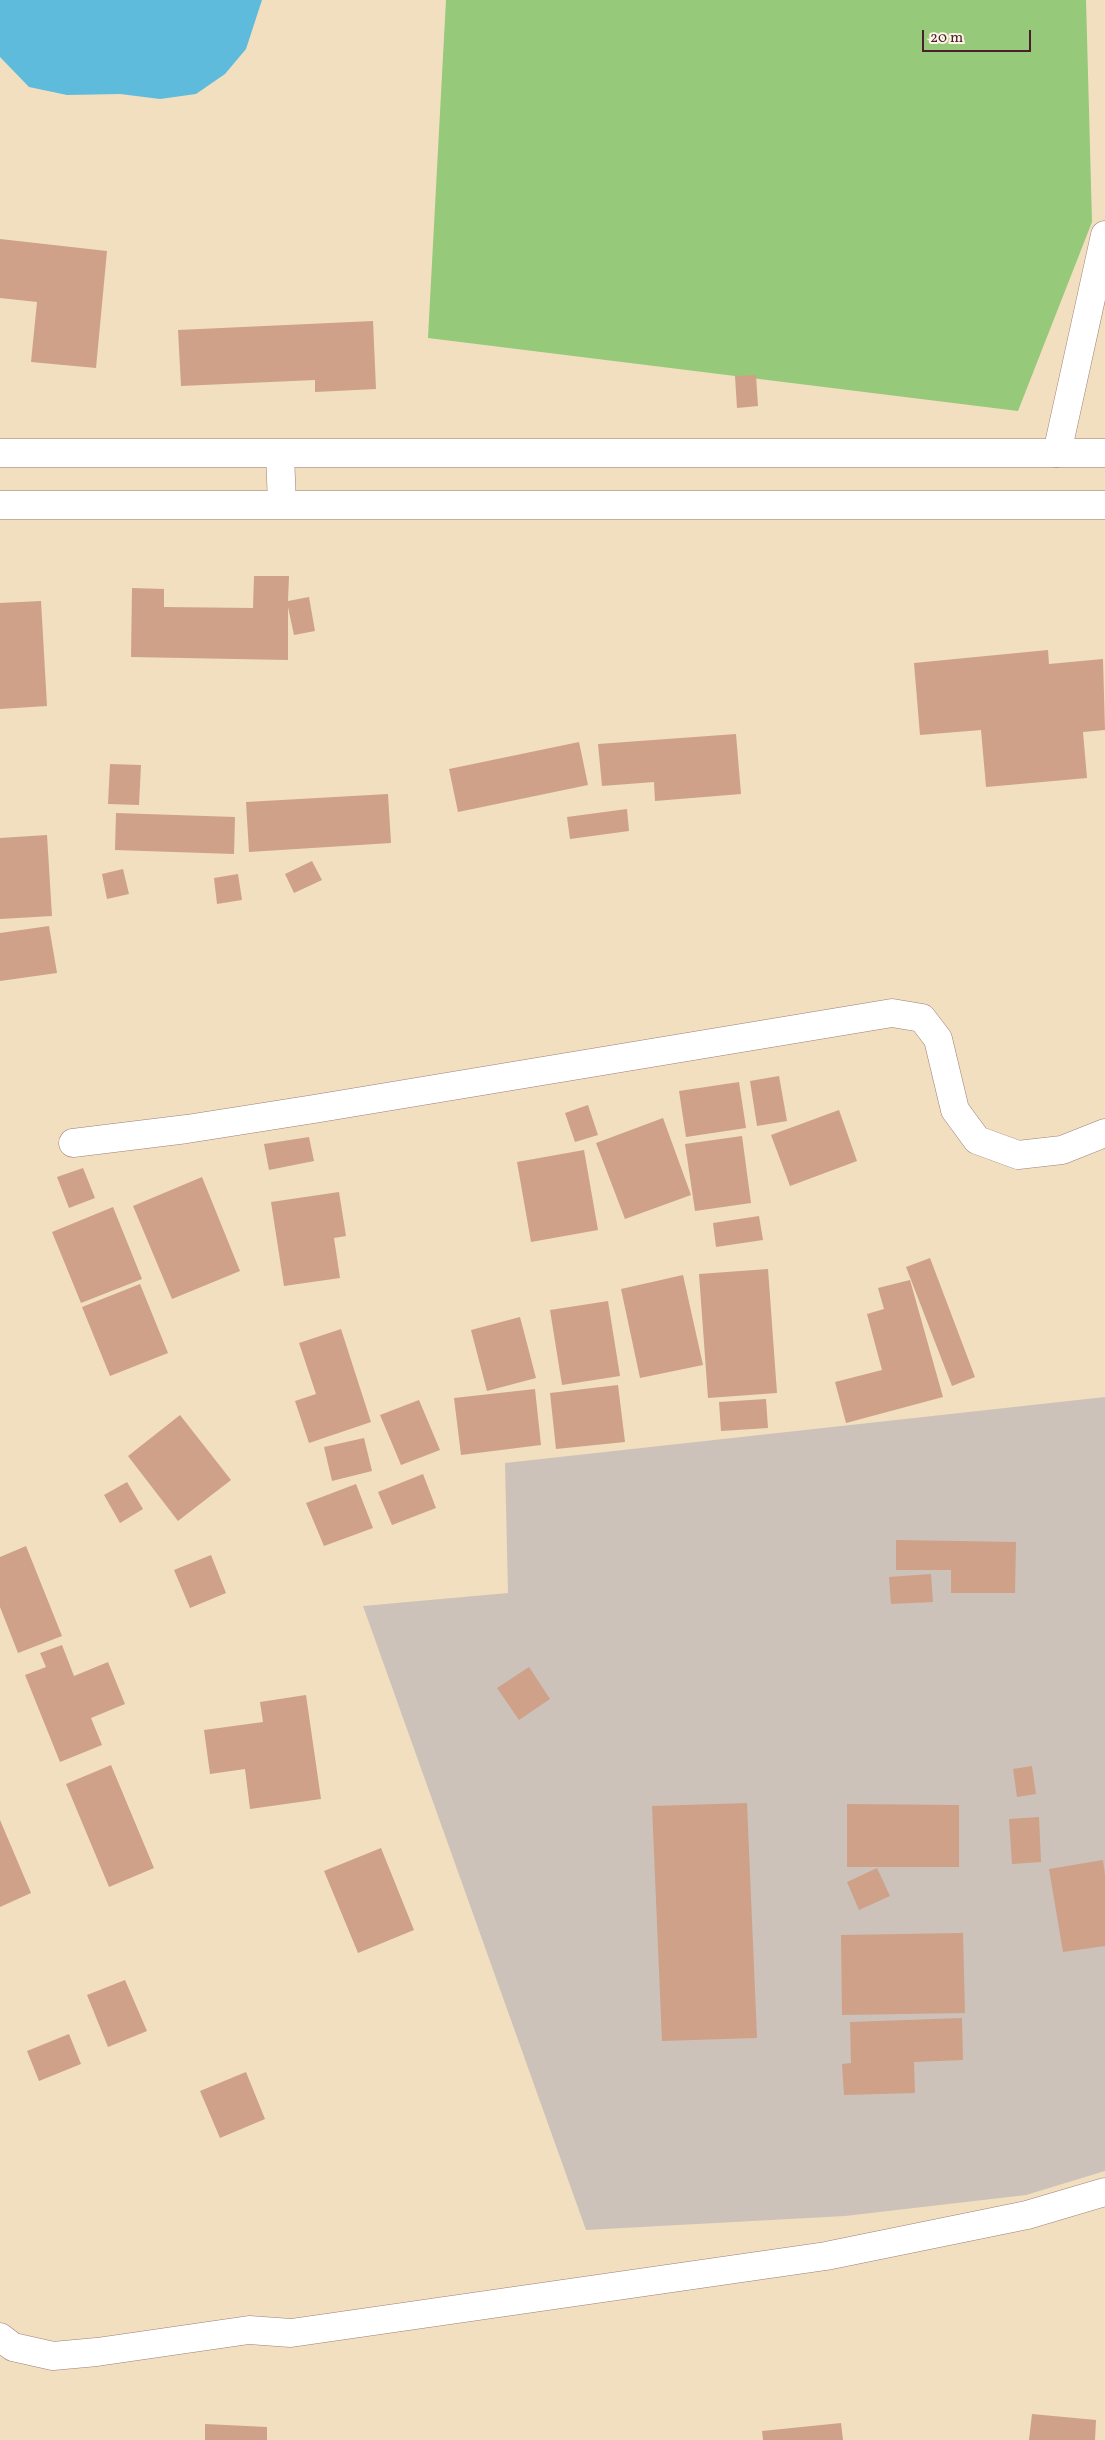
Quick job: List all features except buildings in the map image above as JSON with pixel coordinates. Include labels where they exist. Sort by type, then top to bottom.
[{"type":"street","points":[[1057,453],[1105,235]]},
{"type":"street","points":[[0,453],[1105,453]]},
{"type":"street","points":[[280,453],[282,505]]},
{"type":"street","points":[[0,505],[1105,505]]},
{"type":"street","points":[[73,1143],[187,1129],[892,1013],[922,1018],[938,1039],[955,1110],[977,1140],[1018,1155],[1062,1150],[1105,1133]]},
{"type":"street","points":[[0,2337],[14,2347],[52,2356],[97,2352],[249,2330],[291,2333],[826,2256],[1027,2215],[1105,2192]]},
{"type":"shaded area","points":[[1105,1397],[1105,2171],[1026,2195],[845,2216],[586,2230],[363,1606],[508,1593],[505,1463]]},
{"type":"green space","points":[[446,0],[1086,0],[1092,222],[1018,411],[428,338]]},
{"type":"water","points":[[0,0],[262,0],[246,49],[225,74],[196,94],[160,99],[120,94],[67,95],[29,87],[0,57]]}]
